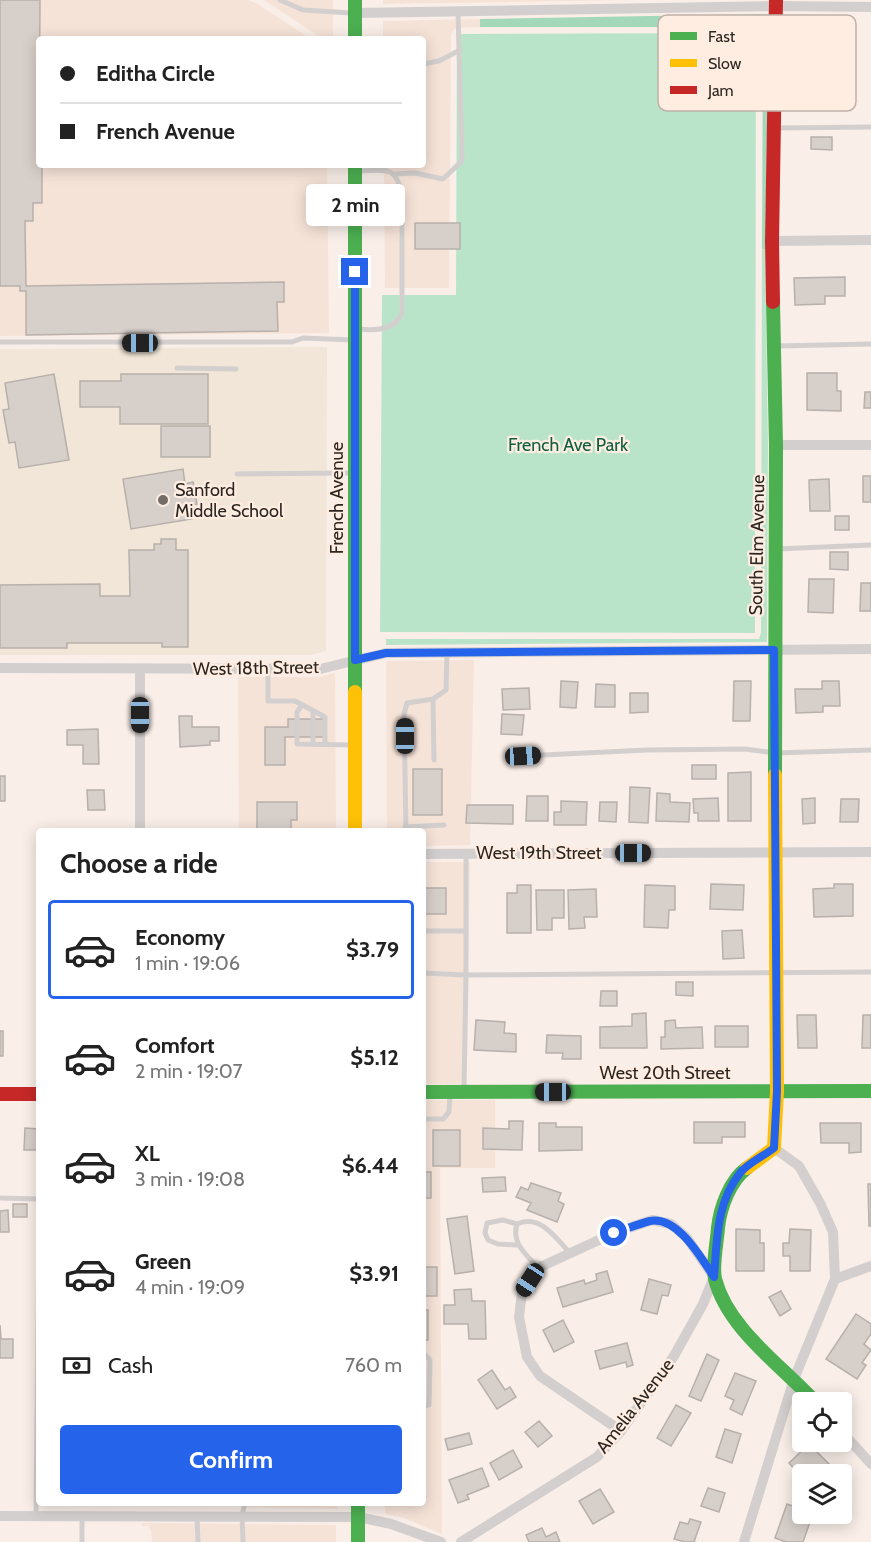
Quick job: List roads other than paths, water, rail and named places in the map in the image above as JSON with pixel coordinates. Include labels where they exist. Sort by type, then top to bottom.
[{"type":"street","points":[[355,36],[355,7],[458,11],[776,3],[871,6]]},
{"type":"street","name":"South Elm Avenue","points":[[774,111],[772,241],[776,446],[774,650],[777,1091],[774,1148]]},
{"type":"street","name":"French Avenue","points":[[355,168],[355,828]]},
{"type":"street","points":[[772,241],[871,240]]},
{"type":"street","points":[[776,446],[871,446]]},
{"type":"street","name":"West 18th Street","points":[[0,668],[320,669],[386,653],[871,649]]},
{"type":"street","points":[[140,669],[140,828]]},
{"type":"street","name":"West 19th Street","points":[[426,854],[871,852]]},
{"type":"street","name":"West 20th Street","points":[[426,1092],[871,1091]]},
{"type":"street","points":[[0,1094],[36,1094]]},
{"type":"street","points":[[714,1277],[719,1218],[729,1192],[741,1172],[774,1148],[799,1166],[820,1203],[833,1232],[835,1279],[794,1380],[744,1542]]},
{"type":"street","points":[[621,1431],[540,1376],[527,1358],[519,1317],[522,1292],[538,1268],[614,1233],[652,1221],[671,1224],[687,1238],[714,1277],[726,1305],[741,1329],[805,1392]]},
{"type":"street","points":[[835,1279],[871,1266]]},
{"type":"street","name":"Amelia Avenue","points":[[461,1542],[597,1457],[621,1431],[674,1356],[703,1304],[714,1277]]},
{"type":"street","points":[[852,1442],[871,1464]]},
{"type":"street","points":[[144,1506],[144,1515]]},
{"type":"street","points":[[0,1516],[242,1515],[358,1510],[414,1537],[441,1542]]},
{"type":"street","points":[[358,1510],[358,1542]]},
{"type":"lane","points":[[280,0],[303,10],[355,7]]},
{"type":"lane","points":[[395,174],[415,173],[443,179],[462,161],[458,11]]},
{"type":"lane","points":[[426,63],[439,61],[460,50]]},
{"type":"lane","points":[[774,128],[871,127]]},
{"type":"lane","points":[[0,342],[292,342],[303,338],[355,335],[383,329],[396,322],[402,313],[402,193],[395,174],[389,170],[355,168]]},
{"type":"lane","points":[[774,346],[871,344]]},
{"type":"lane","points":[[177,368],[236,369]]},
{"type":"lane","points":[[237,474],[355,473]]},
{"type":"lane","points":[[775,549],[871,545]]},
{"type":"lane","points":[[406,828],[404,714],[407,703],[433,699],[446,690],[447,652]]},
{"type":"lane","points":[[268,669],[268,701],[296,701],[325,717],[325,744]]},
{"type":"lane","points":[[433,699],[434,760]]},
{"type":"lane","points":[[302,705],[297,712],[297,744],[355,745]]},
{"type":"lane","points":[[313,711],[313,744]]},
{"type":"lane","points":[[523,756],[647,750],[745,749],[775,753],[871,750]]},
{"type":"lane","points":[[416,828],[444,825]]},
{"type":"lane","points":[[426,1119],[443,1119],[449,1112],[457,1092],[466,975],[466,854]]},
{"type":"lane","points":[[426,931],[466,931]]},
{"type":"lane","points":[[426,973],[466,975],[871,972]]},
{"type":"lane","points":[[0,1198],[36,1199]]},
{"type":"lane","points":[[518,1245],[498,1244],[488,1240],[485,1233],[487,1223],[495,1220],[517,1224],[533,1221],[546,1228],[570,1253]]},
{"type":"lane","points":[[517,1224],[515,1232],[518,1245],[538,1268]]},
{"type":"lane","points":[[426,1356],[430,1359],[429,1405],[426,1406]]},
{"type":"lane","points":[[36,1506],[36,1516]]},
{"type":"lane","points":[[243,1542],[242,1515],[244,1506]]},
{"type":"lane","points":[[82,1515],[82,1542]]},
{"type":"lane","points":[[197,1515],[198,1542]]},
{"type":"place","name":"Sanford Middle School","points":[[163,500]]},
{"type":"park label","name":"French Ave Park","points":[[568,445]]}]
